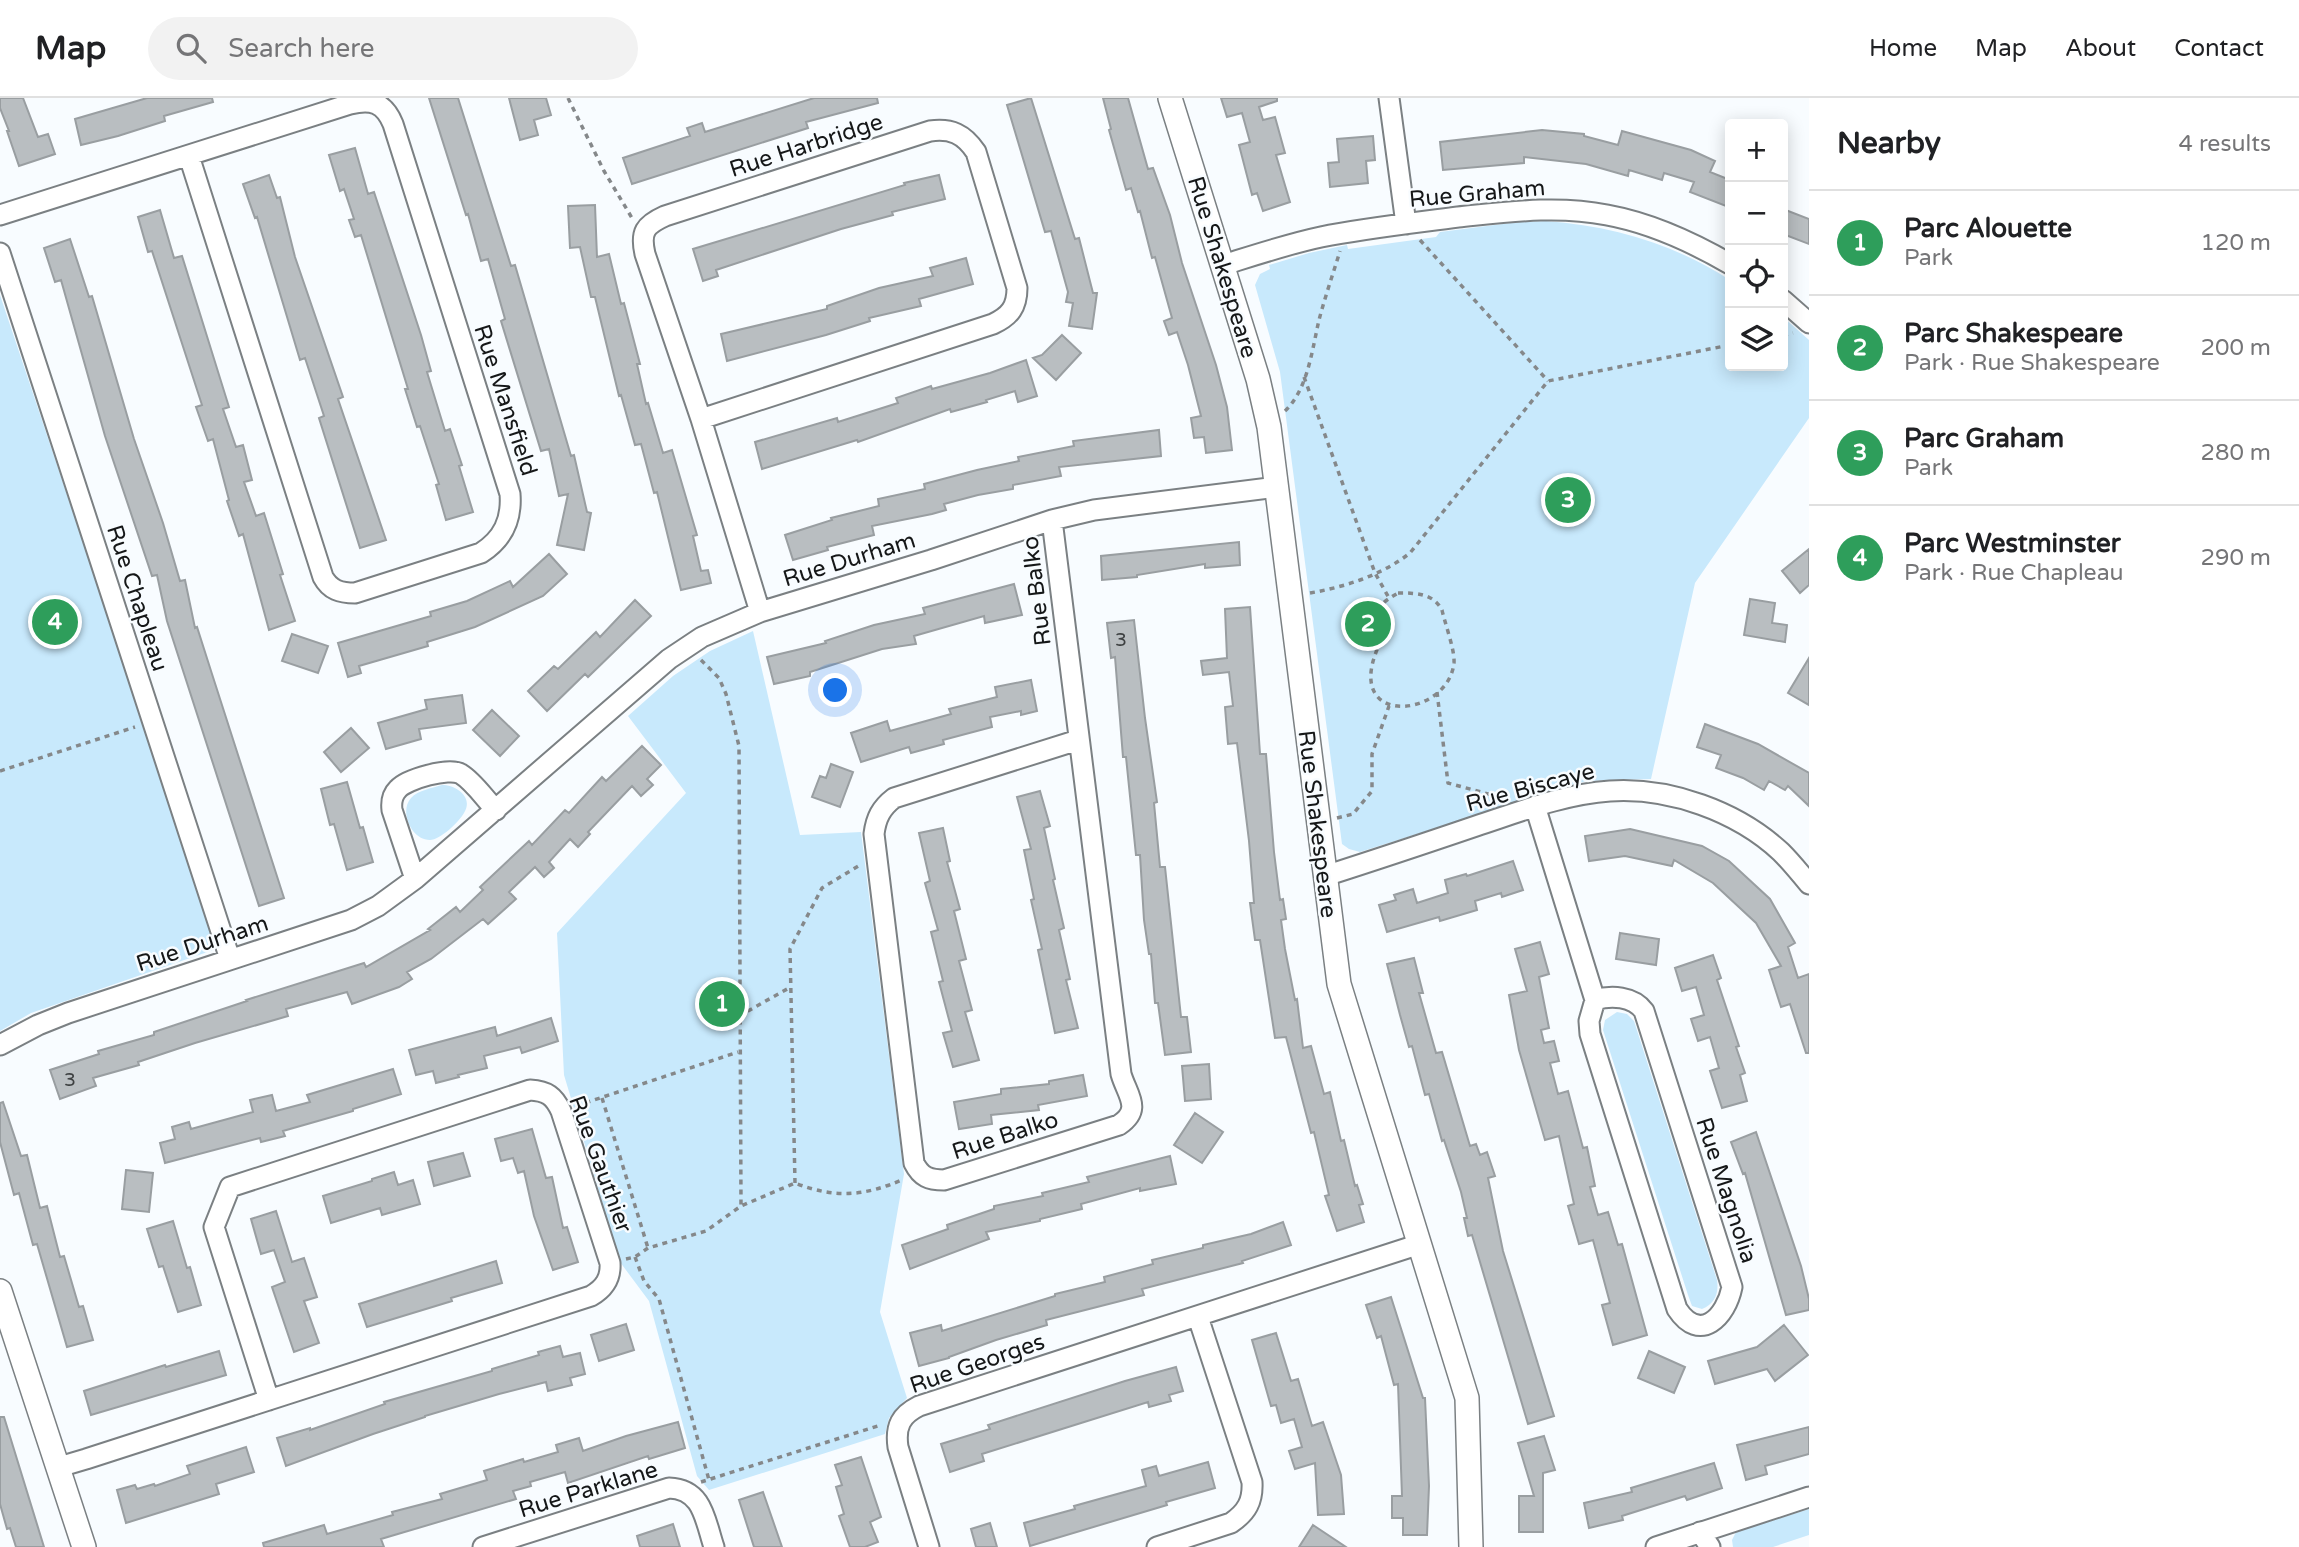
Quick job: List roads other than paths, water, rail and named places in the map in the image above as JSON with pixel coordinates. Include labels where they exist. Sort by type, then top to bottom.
[{"type":"street","name":"Rue Shakespeare","points":[[1170,98],[1258,379],[1269,427],[1342,999],[1467,1398],[1471,1547]]},
{"type":"street","points":[[1389,98],[1406,223]]},
{"type":"street","name":"Rue Mansfield","points":[[0,215],[350,104],[363,101],[383,106],[393,124],[510,494],[511,506],[504,530],[490,547],[481,553],[355,593],[344,593],[328,585],[323,577],[189,156]]},
{"type":"street","name":"Rue Harbridge","points":[[943,129],[956,132],[967,139],[976,152],[1017,288],[1017,300],[1013,310],[1004,319],[993,324],[701,419],[645,254],[642,234],[646,226],[665,216],[930,131],[943,129]]},
{"type":"street","name":"Rue Graham","points":[[1223,265],[1305,241],[1346,233],[1406,223],[1532,209],[1597,214],[1644,225],[1682,238],[1725,261]]},
{"type":"street","name":"Rue Chapleau","points":[[0,253],[230,959]]},
{"type":"street","points":[[1788,304],[1809,323]]},
{"type":"street","points":[[701,419],[760,612]]},
{"type":"street","name":"Rue Durham","points":[[0,1045],[68,1013],[351,920],[378,906],[415,879],[687,645],[720,628],[760,612],[1052,520],[1094,510],[1278,486]]},
{"type":"street","name":"Rue Balko","points":[[1052,520],[1077,740],[1121,1074],[1132,1100],[1132,1110],[1128,1119],[1119,1125],[944,1180],[934,1180],[919,1172],[914,1163],[876,858],[875,823],[884,806],[894,798],[1077,740]]},
{"type":"street","points":[[415,879],[391,810],[394,794],[399,788],[405,783],[447,770],[454,771],[466,778],[496,810]]},
{"type":"street","name":"Rue Biscaye","points":[[1325,876],[1535,806],[1610,791],[1642,792],[1678,798],[1733,819],[1780,851],[1809,884]]},
{"type":"street","name":"Rue Magnolia","points":[[1535,806],[1595,1000],[1591,1010],[1590,1034],[1677,1309],[1684,1319],[1694,1324],[1713,1322],[1726,1309],[1732,1287],[1644,1011],[1636,1003],[1620,998],[1604,997],[1595,1000]]},
{"type":"street","name":"Rue Gauthier","points":[[59,1467],[269,1400],[600,1291],[611,1272],[610,1263],[561,1111],[550,1094],[530,1090],[230,1187],[214,1227],[269,1400]]},
{"type":"street","name":"Rue Georges","points":[[929,1547],[898,1447],[896,1433],[899,1422],[908,1412],[919,1406],[1420,1244]]},
{"type":"street","points":[[0,1291],[84,1547]]},
{"type":"street","points":[[1157,1547],[1231,1523],[1241,1517],[1252,1494],[1252,1482],[1198,1317]]},
{"type":"street","name":"Rue Parklane","points":[[483,1547],[656,1490],[683,1488],[694,1496],[702,1510],[714,1547]]},
{"type":"street","points":[[1656,1547],[1705,1540],[1809,1497]]},
{"type":"place","name":"Parc Graham","points":[[1568,500]]},
{"type":"place","name":"Parc Westminster","points":[[55,622]]},
{"type":"place","name":"Parc Shakespeare","points":[[1368,624]]},
{"type":"place","name":"Parc Alouette","points":[[722,1004]]}]
